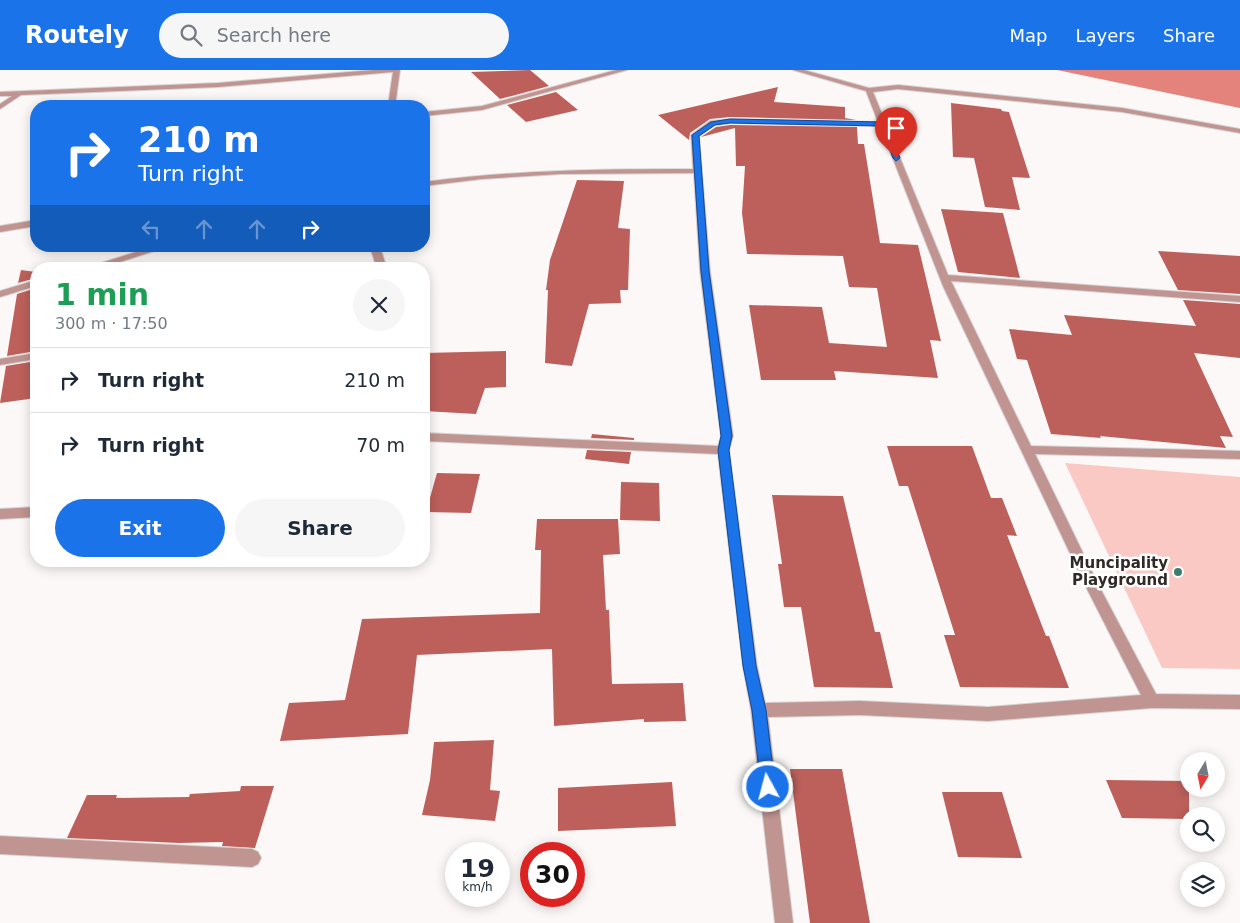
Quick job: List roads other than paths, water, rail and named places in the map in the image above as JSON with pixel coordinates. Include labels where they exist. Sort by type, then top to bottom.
[{"type":"street","points":[[0,94],[218,85],[397,70],[393,100]]},
{"type":"street","points":[[430,114],[482,108],[624,70]]},
{"type":"street","points":[[796,70],[869,90],[898,87],[1122,110],[1240,131]]},
{"type":"street","points":[[869,90],[945,278],[1094,589],[1152,701]]},
{"type":"street","points":[[0,107],[20,93]]},
{"type":"street","points":[[784,923],[759,710],[750,666],[723,450],[727,436],[705,271],[695,135],[713,123],[751,121],[884,124]]},
{"type":"street","points":[[430,183],[482,177],[561,172],[697,171]]},
{"type":"street","points":[[0,229],[30,224]]},
{"type":"street","points":[[111,262],[145,252]]},
{"type":"street","points":[[945,278],[1240,299]]},
{"type":"street","points":[[0,294],[30,285]]},
{"type":"street","points":[[0,362],[30,357]]},
{"type":"street","points":[[430,437],[723,450]]},
{"type":"street","points":[[1028,450],[1240,455]]},
{"type":"street","points":[[0,514],[30,512]]},
{"type":"street","points":[[759,710],[860,708],[988,714],[1152,701],[1240,702]]},
{"type":"street","points":[[0,845],[252,858]]},
{"type":"place","name":"Muncipality Playground","points":[[1178,572]]}]
